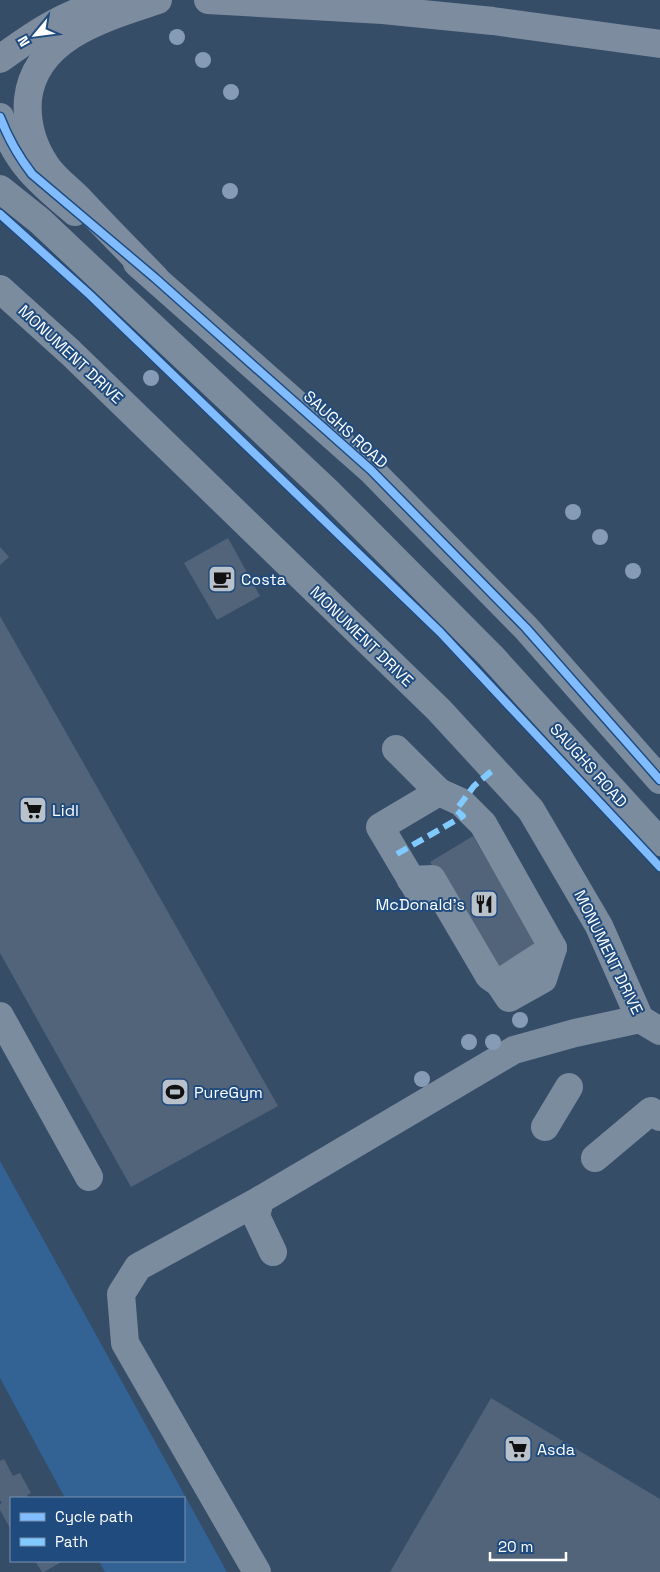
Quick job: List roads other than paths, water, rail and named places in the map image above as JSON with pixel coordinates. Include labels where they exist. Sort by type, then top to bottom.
[{"type":"highway","points":[[0,59],[44,28],[70,14],[89,7],[116,1],[136,0]]},
{"type":"highway","points":[[155,278],[46,165],[31,136],[28,123],[30,88],[34,74],[49,52],[82,30],[117,14],[158,0]]},
{"type":"highway","points":[[208,0],[392,11],[502,22],[660,44]]},
{"type":"street","name":"SAUGHS ROAD","points":[[0,117],[12,145],[32,174],[155,278],[371,470],[526,628],[660,780]]},
{"type":"street","name":"SAUGHS ROAD","points":[[0,189],[40,221],[330,494],[491,656],[660,842]]},
{"type":"street","name":"MONUMENT DRIVE","points":[[0,288],[70,352],[432,704],[531,810],[600,926],[650,1025]]},
{"type":"street","points":[[396,749],[439,792],[461,802],[483,824],[553,948],[543,979],[509,998],[499,983],[489,976],[432,879],[411,880]]},
{"type":"street","points":[[439,792],[380,827],[471,983]]},
{"type":"street","points":[[0,1016],[89,1177]]},
{"type":"street","points":[[258,1572],[125,1343],[121,1294],[138,1267],[260,1200],[514,1050],[575,1033],[650,1025]]},
{"type":"street","points":[[545,1127],[569,1087]]},
{"type":"street","points":[[595,1158],[652,1112],[660,1117]]},
{"type":"street","points":[[260,1200],[256,1216],[273,1252]]},
{"type":"place","name":"Costa","points":[[222,579]]},
{"type":"place","name":"Lidl","points":[[33,810]]},
{"type":"place","name":"McDonald's","points":[[484,904]]},
{"type":"place","name":"PureGym","points":[[175,1092]]},
{"type":"place","name":"Asda","points":[[518,1449]]}]
